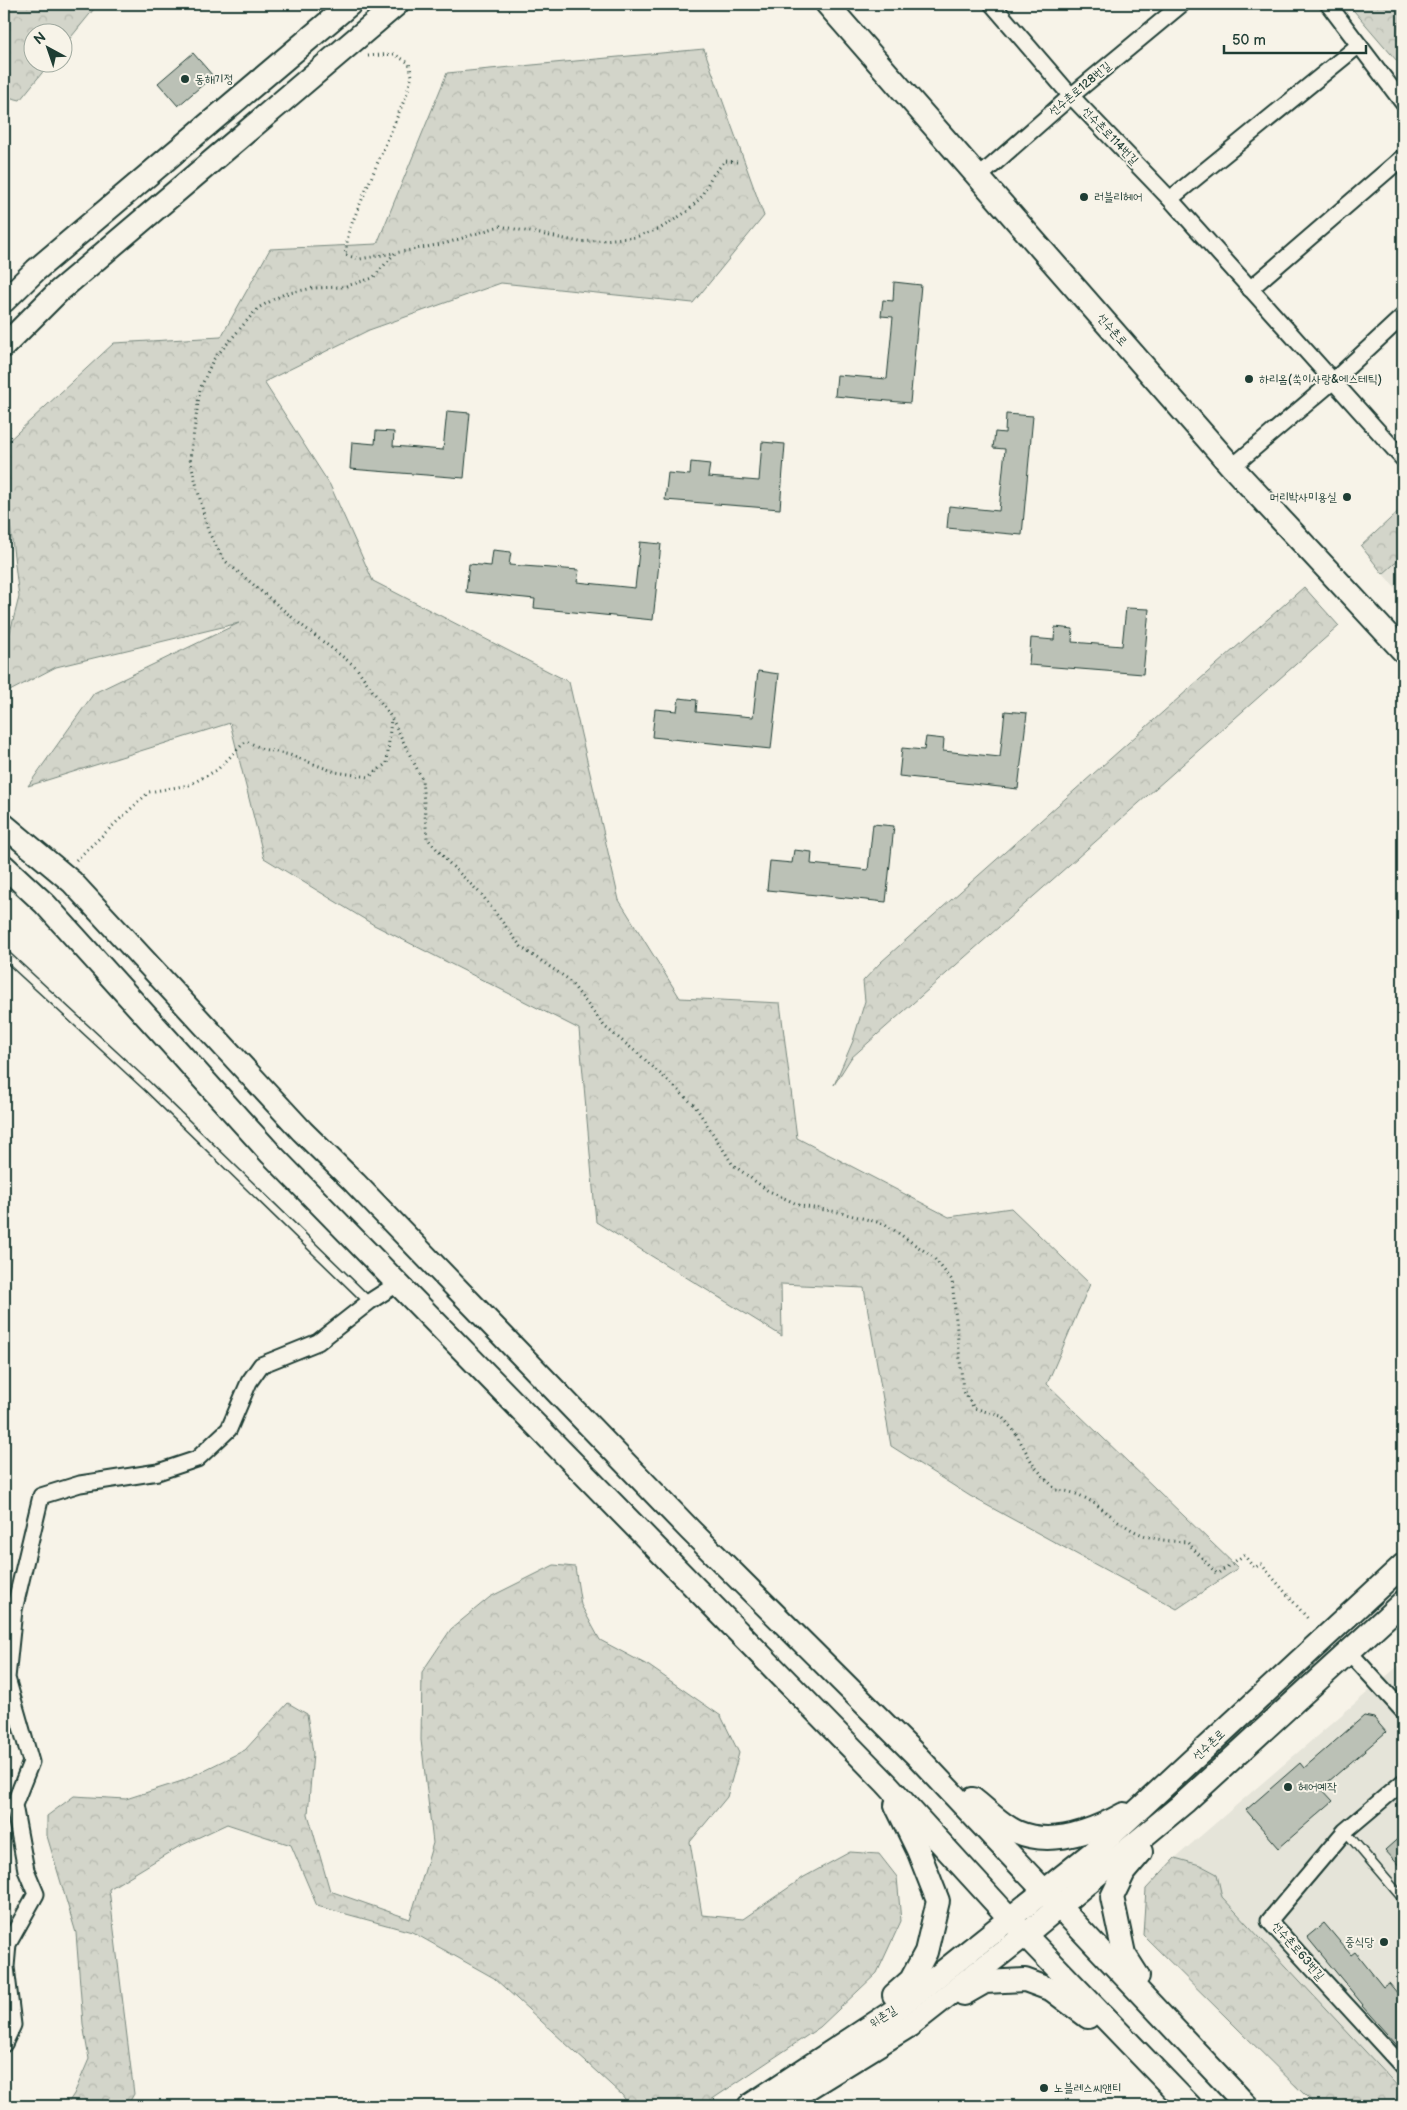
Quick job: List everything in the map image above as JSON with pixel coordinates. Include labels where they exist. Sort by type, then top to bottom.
[{"type":"street","points":[[4,301],[36,270],[350,4]]},
{"type":"street","points":[[4,346],[59,291],[397,4]]},
{"type":"street","name":"선수촌로","points":[[827,4],[1232,467],[1403,651]]},
{"type":"street","name":"선수촌로114번길","points":[[992,4],[1071,96],[1170,199],[1403,459]]},
{"type":"street","name":"선수촌로128번길","points":[[979,178],[1071,96],[1182,4]]},
{"type":"street","points":[[1328,4],[1403,103]]},
{"type":"street","points":[[1170,199],[1359,45]]},
{"type":"street","points":[[1250,289],[1403,157]]},
{"type":"street","points":[[1232,467],[1332,382],[1403,316]]},
{"type":"street","points":[[4,825],[72,882],[302,1131],[356,1183],[690,1530],[916,1756],[1247,2106]]},
{"type":"street","points":[[4,866],[45,904],[271,1154],[886,1783],[1018,1927],[1190,2106]]},
{"type":"street","points":[[4,2044],[13,2026],[6,1967],[8,1944],[36,1894],[26,1870],[14,1805],[31,1762],[7,1678],[14,1610],[42,1496],[80,1484],[158,1472],[197,1459],[229,1429],[249,1382],[261,1365],[318,1342],[369,1302],[398,1284]]},
{"type":"street","name":"선수촌로","points":[[1052,1898],[1093,1852],[1403,1565]]},
{"type":"street","name":"선수촌로","points":[[1018,1927],[1052,1898],[1186,1801],[1403,1602]]},
{"type":"street","points":[[1349,1652],[1403,1710]]},
{"type":"street","points":[[916,1756],[1016,1832],[1050,1839],[1072,1835],[1106,1824],[1149,1800]]},
{"type":"street","name":"선수촌로63번길","points":[[1403,1782],[1345,1831],[1269,1921],[1403,2067]]},
{"type":"street","points":[[846,2040],[911,1980],[926,1952],[938,1901],[918,1850],[886,1783]]},
{"type":"street","points":[[1171,2024],[1124,1954],[1112,1897],[1124,1872],[1186,1801]]},
{"type":"street","points":[[909,2026],[1018,1927]]},
{"type":"street","name":"위촌길","points":[[749,2106],[846,2040],[896,2010],[1018,1927]]},
{"type":"street","points":[[779,2106],[985,1982],[1025,1980],[1052,1990],[1144,2058]]},
{"type":"lane","points":[[4,954],[148,1087],[369,1302]]},
{"type":"lane","points":[[1345,1831],[1403,1899]]},
{"type":"path","points":[[333,58],[394,54],[409,63],[412,76],[406,96],[349,230],[345,255],[360,259],[448,242],[500,226],[525,229],[580,242],[636,237],[661,228],[688,211],[701,197],[712,176],[724,161],[737,162]]},
{"type":"path","points":[[395,253],[373,278],[343,286],[313,288],[284,294],[258,308],[213,360],[200,389],[190,459],[208,531],[224,560],[300,624],[356,667],[391,717],[422,779],[427,838],[482,896],[522,948],[568,979],[606,1027],[695,1106],[733,1165],[767,1190],[801,1206],[838,1212],[885,1224],[933,1258],[952,1280],[963,1390],[974,1408],[1001,1416],[1015,1432],[1034,1466],[1056,1490],[1068,1490],[1092,1501],[1133,1530],[1157,1540],[1187,1542],[1217,1574],[1244,1554],[1254,1568],[1261,1564],[1309,1620]]},
{"type":"path","points":[[62,874],[150,792],[189,785],[217,770],[246,741],[263,749],[290,755],[335,772],[369,777],[387,763],[391,717]]},
{"type":"shaded area","points":[[1403,556],[1403,597],[1383,574]]},
{"type":"shaded area","points":[[1403,1662],[1403,2090],[1175,1858]]},
{"type":"green space","points":[[4,4],[98,4],[72,36],[72,22],[22,22],[22,72],[43,72],[20,100],[4,96]]},
{"type":"green space","points":[[1348,4],[1403,4],[1403,68]]},
{"type":"green space","points":[[704,49],[764,216],[693,303],[501,283],[369,330],[264,382],[330,485],[373,581],[569,682],[619,900],[680,998],[780,1003],[797,1138],[949,1217],[1011,1208],[1090,1284],[1047,1384],[1238,1568],[1177,1609],[970,1496],[891,1446],[864,1288],[781,1284],[782,1336],[596,1222],[579,1029],[374,925],[264,858],[230,723],[28,786],[94,693],[239,623],[56,667],[4,694],[4,656],[19,597],[4,475],[4,445],[114,343],[221,337],[270,249],[377,244],[447,73]]},
{"type":"green space","points":[[1403,507],[1403,556],[1383,574],[1361,546]]},
{"type":"green space","points":[[1304,587],[1339,626],[851,1058],[834,1085],[853,1041],[865,1001],[863,981],[881,962]]},
{"type":"green space","points":[[554,1565],[575,1567],[581,1605],[600,1640],[649,1666],[721,1716],[739,1753],[727,1797],[690,1842],[702,1915],[743,1919],[804,1877],[850,1852],[879,1854],[897,1877],[901,1921],[877,1973],[820,2027],[702,2106],[630,2106],[622,2095],[494,1978],[412,1932],[317,1906],[291,1845],[227,1824],[178,1847],[109,1889],[134,2094],[127,2106],[66,2106],[74,2094],[89,2059],[83,2024],[76,1933],[47,1836],[47,1816],[74,1796],[126,1799],[182,1781],[245,1750],[288,1703],[307,1714],[313,1753],[308,1814],[330,1891],[410,1919],[433,1843],[421,1740],[422,1672],[451,1629],[490,1597]]},
{"type":"green space","points":[[1175,1858],[1200,1865],[1217,1874],[1222,1897],[1403,2092],[1403,2106],[1316,2106],[1143,1935],[1146,1889]]},
{"type":"building","name":"동해기정","points":[[193,53],[213,76],[178,106],[158,83]]},
{"type":"building","points":[[894,282],[921,285],[910,403],[835,396],[837,375],[887,379],[893,317],[881,316],[883,300],[893,301]]},
{"type":"building","points":[[447,411],[470,413],[464,478],[350,469],[352,442],[375,444],[376,431],[394,432],[393,446],[443,450]]},
{"type":"building","points":[[1006,414],[1033,416],[1022,535],[947,528],[949,506],[999,511],[1005,449],[993,448],[995,432],[1005,433]]},
{"type":"building","points":[[762,442],[785,444],[780,509],[665,500],[668,473],[690,475],[691,462],[710,464],[708,477],[759,481]]},
{"type":"building","points":[[640,542],[661,544],[653,620],[534,608],[535,599],[466,592],[469,564],[491,566],[493,550],[511,552],[509,565],[579,570],[577,582],[635,588]]},
{"type":"building","points":[[1126,608],[1149,609],[1143,674],[1029,665],[1031,638],[1054,640],[1055,627],[1073,629],[1072,642],[1122,646]]},
{"type":"building","points":[[758,671],[779,674],[771,749],[652,737],[655,709],[677,711],[679,698],[697,700],[696,712],[753,717]]},
{"type":"building","points":[[1005,711],[1027,713],[1018,789],[899,776],[902,748],[924,750],[926,737],[944,739],[943,751],[1000,757]]},
{"type":"building","points":[[873,824],[894,826],[886,902],[767,890],[770,861],[792,863],[794,850],[812,852],[811,864],[868,870]]},
{"type":"building","points":[[1364,1716],[1374,1718],[1386,1732],[1321,1788],[1333,1801],[1279,1848],[1246,1810],[1300,1763],[1304,1768]]},
{"type":"building","points":[[1403,1834],[1403,1870],[1385,1850]]},
{"type":"building","points":[[1324,1923],[1351,1955],[1355,1952],[1383,1987],[1389,1983],[1403,2000],[1403,2052],[1362,2006],[1307,1937]]},
{"type":"place","name":"동해기정","points":[[185,79]]},
{"type":"place","name":"러블리헤어","points":[[1084,197]]},
{"type":"place","name":"하리옴(쑥이사랑&에스테틱)","points":[[1249,379]]},
{"type":"place","name":"머리박사미용실","points":[[1347,497]]},
{"type":"place","name":"헤어예작","points":[[1288,1787]]},
{"type":"place","name":"중식당","points":[[1384,1942]]},
{"type":"place","name":"노블레스씨앤티","points":[[1044,2088]]}]
